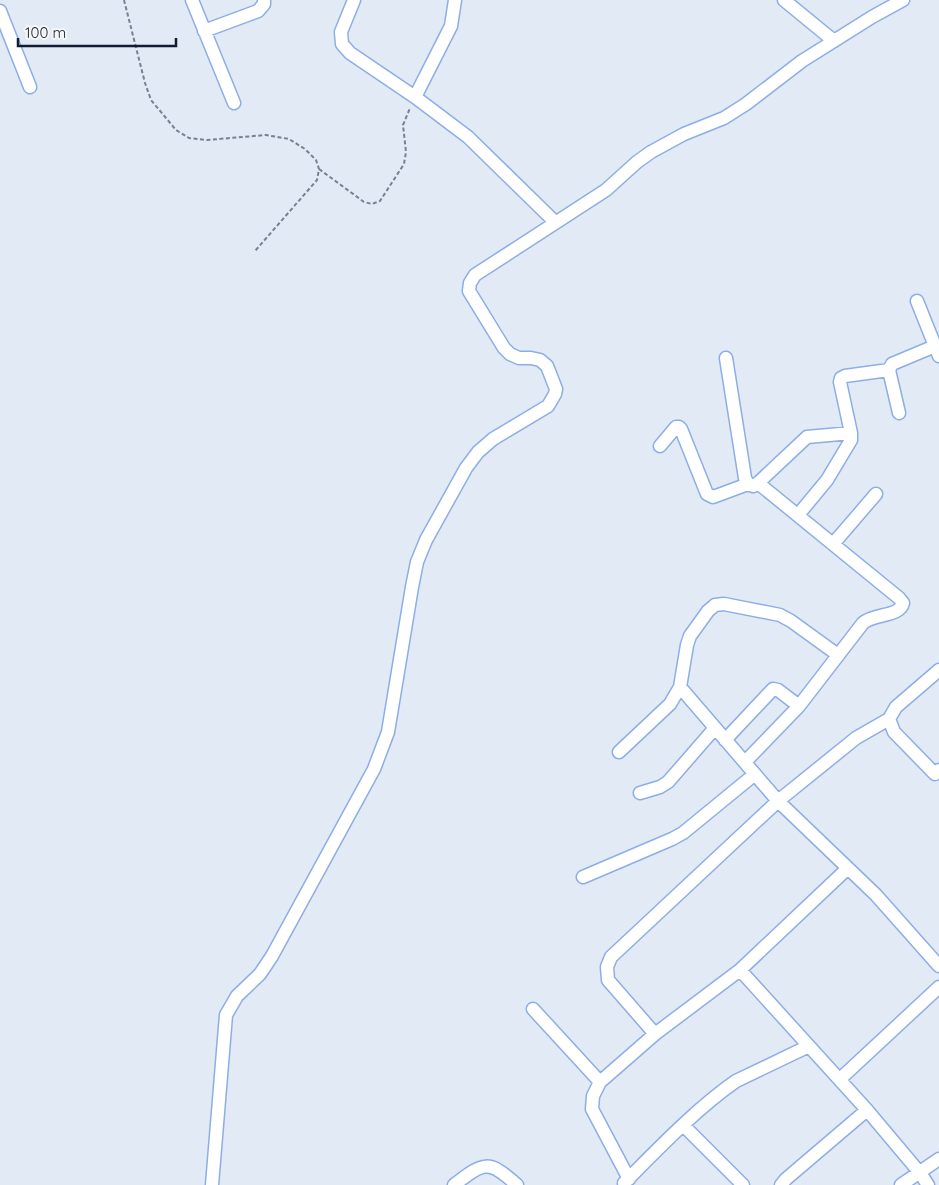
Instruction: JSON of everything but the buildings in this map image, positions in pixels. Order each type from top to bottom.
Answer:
[{"type":"street","points":[[192,0],[234,103]]},
{"type":"street","points":[[204,31],[258,11],[264,4],[264,0]]},
{"type":"street","points":[[354,0],[341,32],[342,44],[350,52],[468,137],[555,222]]},
{"type":"street","points":[[415,97],[450,26],[455,0]]},
{"type":"street","points":[[784,0],[834,41]]},
{"type":"street","points":[[212,1185],[226,1015],[237,996],[260,974],[272,956],[374,769],[383,749],[388,732],[417,562],[426,540],[466,468],[478,452],[493,440],[548,406],[555,394],[556,389],[547,366],[540,360],[519,358],[510,354],[504,348],[468,291],[470,283],[475,275],[606,190],[651,152],[684,134],[724,118],[746,104],[802,61],[903,0]]},
{"type":"street","points":[[0,11],[30,87]]},
{"type":"street","points":[[798,515],[827,480],[848,447],[851,433],[840,382],[841,378],[888,370],[892,364],[937,351],[917,301]]},
{"type":"street","points":[[726,358],[745,478],[798,515],[899,598],[902,603],[902,608],[898,612],[875,616],[863,623],[799,706],[745,762]]},
{"type":"street","points":[[888,370],[900,413]]},
{"type":"street","points":[[660,446],[676,427],[682,429],[707,494],[713,497],[753,483],[807,437],[851,433]]},
{"type":"street","points":[[833,544],[876,494]]},
{"type":"street","points":[[619,752],[670,704],[680,687],[690,636],[708,611],[715,606],[724,604],[780,615],[791,620],[838,655]]},
{"type":"street","points":[[655,1034],[608,980],[607,967],[611,957],[778,801],[856,738],[889,719],[896,706],[939,670]]},
{"type":"street","points":[[680,687],[778,801],[876,895],[937,957]]},
{"type":"street","points":[[725,740],[773,689],[778,690],[799,706]]},
{"type":"street","points":[[889,719],[894,732],[938,774]]},
{"type":"street","points":[[640,793],[660,787],[668,782],[715,728]]},
{"type":"street","points":[[583,877],[678,836],[755,774]]},
{"type":"street","points":[[809,1046],[736,1081],[714,1098],[626,1182],[592,1109],[593,1096],[600,1082],[655,1034],[740,970],[848,868]]},
{"type":"street","points":[[740,970],[840,1079],[920,1173],[928,1185]]},
{"type":"street","points":[[840,1079],[939,988]]},
{"type":"street","points":[[533,1009],[600,1082]]},
{"type":"street","points":[[781,1185],[867,1110]]},
{"type":"street","points":[[684,1126],[743,1185]]},
{"type":"street","points":[[902,1185],[939,1159]]},
{"type":"street","points":[[454,1185],[483,1166],[491,1166],[500,1170],[517,1185]]},
{"type":"path","points":[[124,0],[151,100],[176,130],[189,138],[207,140],[266,135],[289,139],[305,149],[316,160],[319,169],[317,180],[255,251]]},
{"type":"path","points":[[319,169],[364,202],[372,204],[380,201],[404,164],[406,152],[403,125],[415,97]]}]
